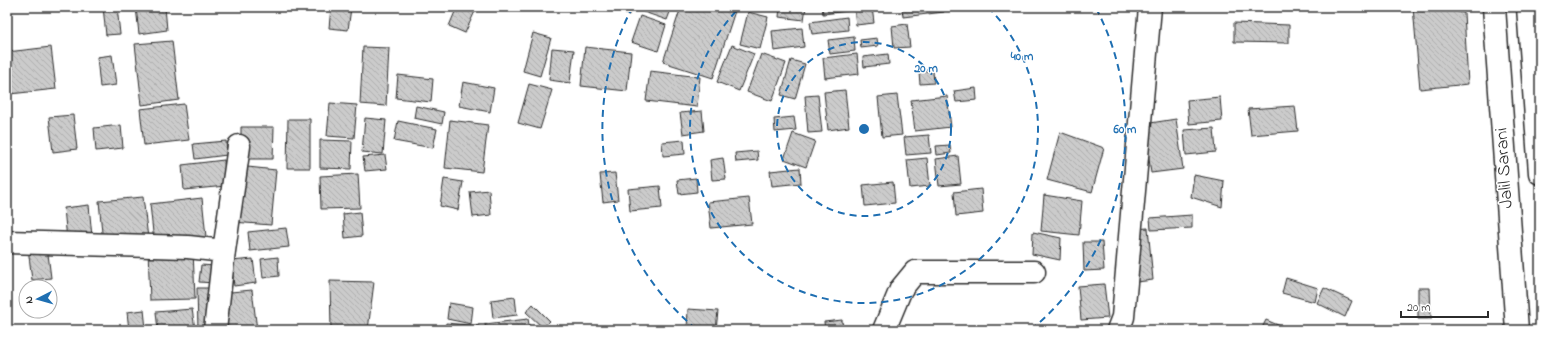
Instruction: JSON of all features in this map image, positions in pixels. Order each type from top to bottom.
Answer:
[{"type":"street","points":[[1118,330],[1122,317],[1150,7]]},
{"type":"street","name":"Jalil Sarani","points":[[1494,7],[1517,330]]},
{"type":"street","name":"Jalil Sarani","points":[[1528,7],[1540,173]]},
{"type":"street","points":[[215,330],[224,250],[239,146]]},
{"type":"street","points":[[7,242],[188,247],[224,250]]},
{"type":"street","points":[[884,330],[901,289],[914,272],[1034,272]]},
{"type":"building","points":[[103,7],[117,7],[120,34],[106,35]]},
{"type":"building","points":[[136,7],[165,7],[167,30],[139,34]]},
{"type":"building","points":[[331,7],[351,8],[348,30],[329,28]]},
{"type":"building","points":[[457,7],[477,7],[465,33],[449,26]]},
{"type":"building","points":[[604,7],[631,7],[629,15]]},
{"type":"building","points":[[636,7],[672,7],[667,20],[635,9]]},
{"type":"building","points":[[681,7],[723,7],[735,11],[713,78],[663,62]]},
{"type":"building","points":[[780,7],[806,7],[804,20],[779,17]]},
{"type":"building","points":[[822,7],[848,7],[848,11],[823,14]]},
{"type":"building","points":[[854,7],[872,7],[874,23],[856,25]]},
{"type":"building","points":[[902,7],[943,7],[944,12],[903,17]]},
{"type":"building","points":[[1413,7],[1434,7],[1464,13],[1468,84],[1420,89]]},
{"type":"building","points":[[748,12],[768,17],[760,49],[740,44]]},
{"type":"building","points":[[640,16],[666,25],[658,51],[631,42]]},
{"type":"building","points":[[847,17],[848,30],[812,34],[810,22]]},
{"type":"building","points":[[1234,23],[1289,25],[1289,43],[1234,42]]},
{"type":"building","points":[[907,24],[910,47],[894,48],[892,26]]},
{"type":"building","points":[[802,28],[804,47],[774,51],[772,31]]},
{"type":"building","points":[[533,33],[551,38],[540,76],[523,71]]},
{"type":"building","points":[[854,37],[855,51],[830,54],[828,40]]},
{"type":"building","points":[[877,38],[878,46],[861,48],[860,40]]},
{"type":"building","points":[[172,41],[179,100],[142,105],[135,44]]},
{"type":"building","points":[[732,45],[754,54],[739,91],[717,82]]},
{"type":"building","points":[[51,47],[56,89],[10,94],[7,52]]},
{"type":"building","points":[[363,47],[389,48],[386,106],[360,104]]},
{"type":"building","points":[[585,47],[631,52],[627,91],[581,86]]},
{"type":"building","points":[[552,48],[574,50],[570,83],[549,80]]},
{"type":"building","points":[[761,54],[786,63],[772,101],[747,92]]},
{"type":"building","points":[[857,54],[859,74],[825,78],[823,58]]},
{"type":"building","points":[[888,54],[889,64],[864,67],[863,57]]},
{"type":"building","points":[[112,55],[116,85],[100,87],[97,57]]},
{"type":"building","points":[[791,60],[805,64],[795,99],[781,95]]},
{"type":"building","points":[[650,71],[700,77],[697,107],[646,101]]},
{"type":"building","points":[[933,71],[934,83],[920,84],[919,72]]},
{"type":"building","points":[[398,75],[433,79],[431,102],[396,98]]},
{"type":"building","points":[[463,82],[494,88],[490,112],[459,106]]},
{"type":"building","points":[[529,84],[552,90],[540,129],[518,123]]},
{"type":"building","points":[[976,88],[977,100],[956,102],[954,91]]},
{"type":"building","points":[[845,90],[849,127],[828,130],[824,92]]},
{"type":"building","points":[[818,95],[822,132],[808,133],[805,96]]},
{"type":"building","points":[[897,95],[902,135],[882,137],[878,97]]},
{"type":"building","points":[[947,96],[951,127],[915,131],[911,100]]},
{"type":"building","points":[[1220,97],[1222,121],[1189,124],[1187,100]]},
{"type":"building","points":[[330,103],[357,105],[354,138],[327,136]]},
{"type":"building","points":[[184,104],[189,140],[144,145],[140,109]]},
{"type":"building","points":[[416,106],[444,112],[442,124],[414,118]]},
{"type":"building","points":[[1295,106],[1298,131],[1251,135],[1248,109]]},
{"type":"building","points":[[702,111],[704,131],[683,134],[680,113]]},
{"type":"building","points":[[73,115],[77,149],[53,152],[49,117]]},
{"type":"building","points":[[794,117],[796,130],[775,132],[774,119]]},
{"type":"building","points":[[365,118],[386,120],[383,154],[362,152]]},
{"type":"building","points":[[288,119],[310,119],[310,168],[287,168]]},
{"type":"building","points":[[1176,119],[1183,169],[1151,173],[1144,124]]},
{"type":"building","points":[[450,120],[488,125],[482,172],[445,168]]},
{"type":"building","points":[[398,121],[437,129],[433,148],[394,141]]},
{"type":"building","points":[[121,125],[123,148],[96,151],[94,128]]},
{"type":"building","points":[[241,127],[274,127],[273,159],[241,159]]},
{"type":"building","points":[[1214,128],[1216,152],[1186,155],[1184,130]]},
{"type":"building","points":[[1060,132],[1104,148],[1092,192],[1047,180]]},
{"type":"building","points":[[793,133],[815,141],[806,167],[784,159]]},
{"type":"building","points":[[929,135],[931,153],[906,155],[904,137]]},
{"type":"building","points":[[320,140],[352,141],[351,169],[320,168]]},
{"type":"building","points":[[684,140],[685,154],[663,156],[662,142]]},
{"type":"building","points":[[226,141],[227,155],[195,159],[193,144]]},
{"type":"building","points":[[950,145],[951,153],[937,155],[936,146]]},
{"type":"building","points":[[757,151],[758,160],[736,162],[735,153]]},
{"type":"building","points":[[385,155],[387,169],[365,171],[363,157]]},
{"type":"building","points":[[958,156],[961,184],[939,186],[936,159]]},
{"type":"building","points":[[723,158],[726,179],[712,180],[710,160]]},
{"type":"building","points":[[927,158],[930,186],[910,188],[907,160]]},
{"type":"building","points":[[224,160],[226,186],[184,190],[182,165]]},
{"type":"building","points":[[238,166],[276,170],[271,225],[233,222]]},
{"type":"building","points":[[800,168],[801,183],[772,186],[770,171]]},
{"type":"building","points":[[615,173],[618,200],[603,202],[600,174]]},
{"type":"building","points":[[358,174],[360,208],[321,209],[320,176]]},
{"type":"building","points":[[1194,175],[1224,181],[1222,207],[1191,197]]},
{"type":"building","points":[[696,178],[697,192],[679,194],[677,180]]},
{"type":"building","points":[[444,179],[463,182],[458,210],[440,206]]},
{"type":"building","points":[[893,182],[895,203],[865,206],[863,185]]},
{"type":"building","points":[[660,186],[662,208],[630,211],[628,189]]},
{"type":"building","points":[[981,189],[983,213],[956,216],[954,192]]},
{"type":"building","points":[[489,190],[491,215],[473,217],[470,192]]},
{"type":"building","points":[[1044,195],[1082,201],[1079,235],[1041,231]]},
{"type":"building","points":[[143,197],[148,238],[103,243],[99,201]]},
{"type":"building","points":[[202,198],[206,237],[154,242],[150,204]]},
{"type":"building","points":[[749,198],[752,224],[711,228],[708,202]]},
{"type":"building","points":[[89,205],[92,237],[67,240],[64,208]]},
{"type":"building","points":[[360,212],[362,236],[345,238],[343,214]]},
{"type":"building","points":[[1192,215],[1192,228],[1151,230],[1150,218]]},
{"type":"building","points":[[286,228],[289,247],[250,251],[248,232]]},
{"type":"building","points":[[1148,228],[1153,280],[1137,282],[1133,229]]},
{"type":"building","points":[[1033,232],[1061,238],[1060,260],[1032,254]]},
{"type":"building","points":[[1083,242],[1102,242],[1104,270],[1084,271]]},
{"type":"building","points":[[47,246],[51,278],[32,279],[28,248]]},
{"type":"building","points":[[193,250],[195,299],[150,300],[148,251]]},
{"type":"building","points":[[278,257],[279,276],[263,278],[261,259]]},
{"type":"building","points":[[253,259],[256,283],[234,286],[231,261]]},
{"type":"building","points":[[201,265],[215,266],[214,283],[199,282]]},
{"type":"building","points":[[1286,278],[1318,288],[1315,302],[1282,293]]},
{"type":"building","points":[[330,281],[374,282],[368,330],[331,330]]},
{"type":"building","points":[[1104,284],[1108,318],[1081,320],[1078,286]]},
{"type":"building","points":[[197,288],[209,288],[209,330],[198,330]]},
{"type":"building","points":[[1324,288],[1352,301],[1345,317],[1317,303]]},
{"type":"building","points":[[1418,288],[1430,288],[1431,319],[1418,319]]},
{"type":"building","points":[[252,290],[257,330],[224,330],[220,293]]},
{"type":"building","points":[[515,297],[517,315],[493,318],[491,300]]},
{"type":"building","points":[[449,303],[473,307],[471,324],[447,319]]},
{"type":"building","points":[[533,304],[550,321],[543,328],[526,312]]},
{"type":"building","points":[[192,309],[195,329],[158,330],[156,312]]},
{"type":"building","points":[[688,309],[718,311],[716,330],[687,330]]},
{"type":"building","points":[[144,310],[146,329],[129,330],[127,312]]},
{"type":"building","points":[[528,319],[530,330],[486,330],[485,324]]},
{"type":"building","points":[[842,320],[843,330],[825,330],[824,322]]},
{"type":"building","points":[[1266,320],[1285,328],[1284,330],[1261,330]]},
{"type":"building","points":[[446,323],[479,326],[479,330],[445,330]]}]
